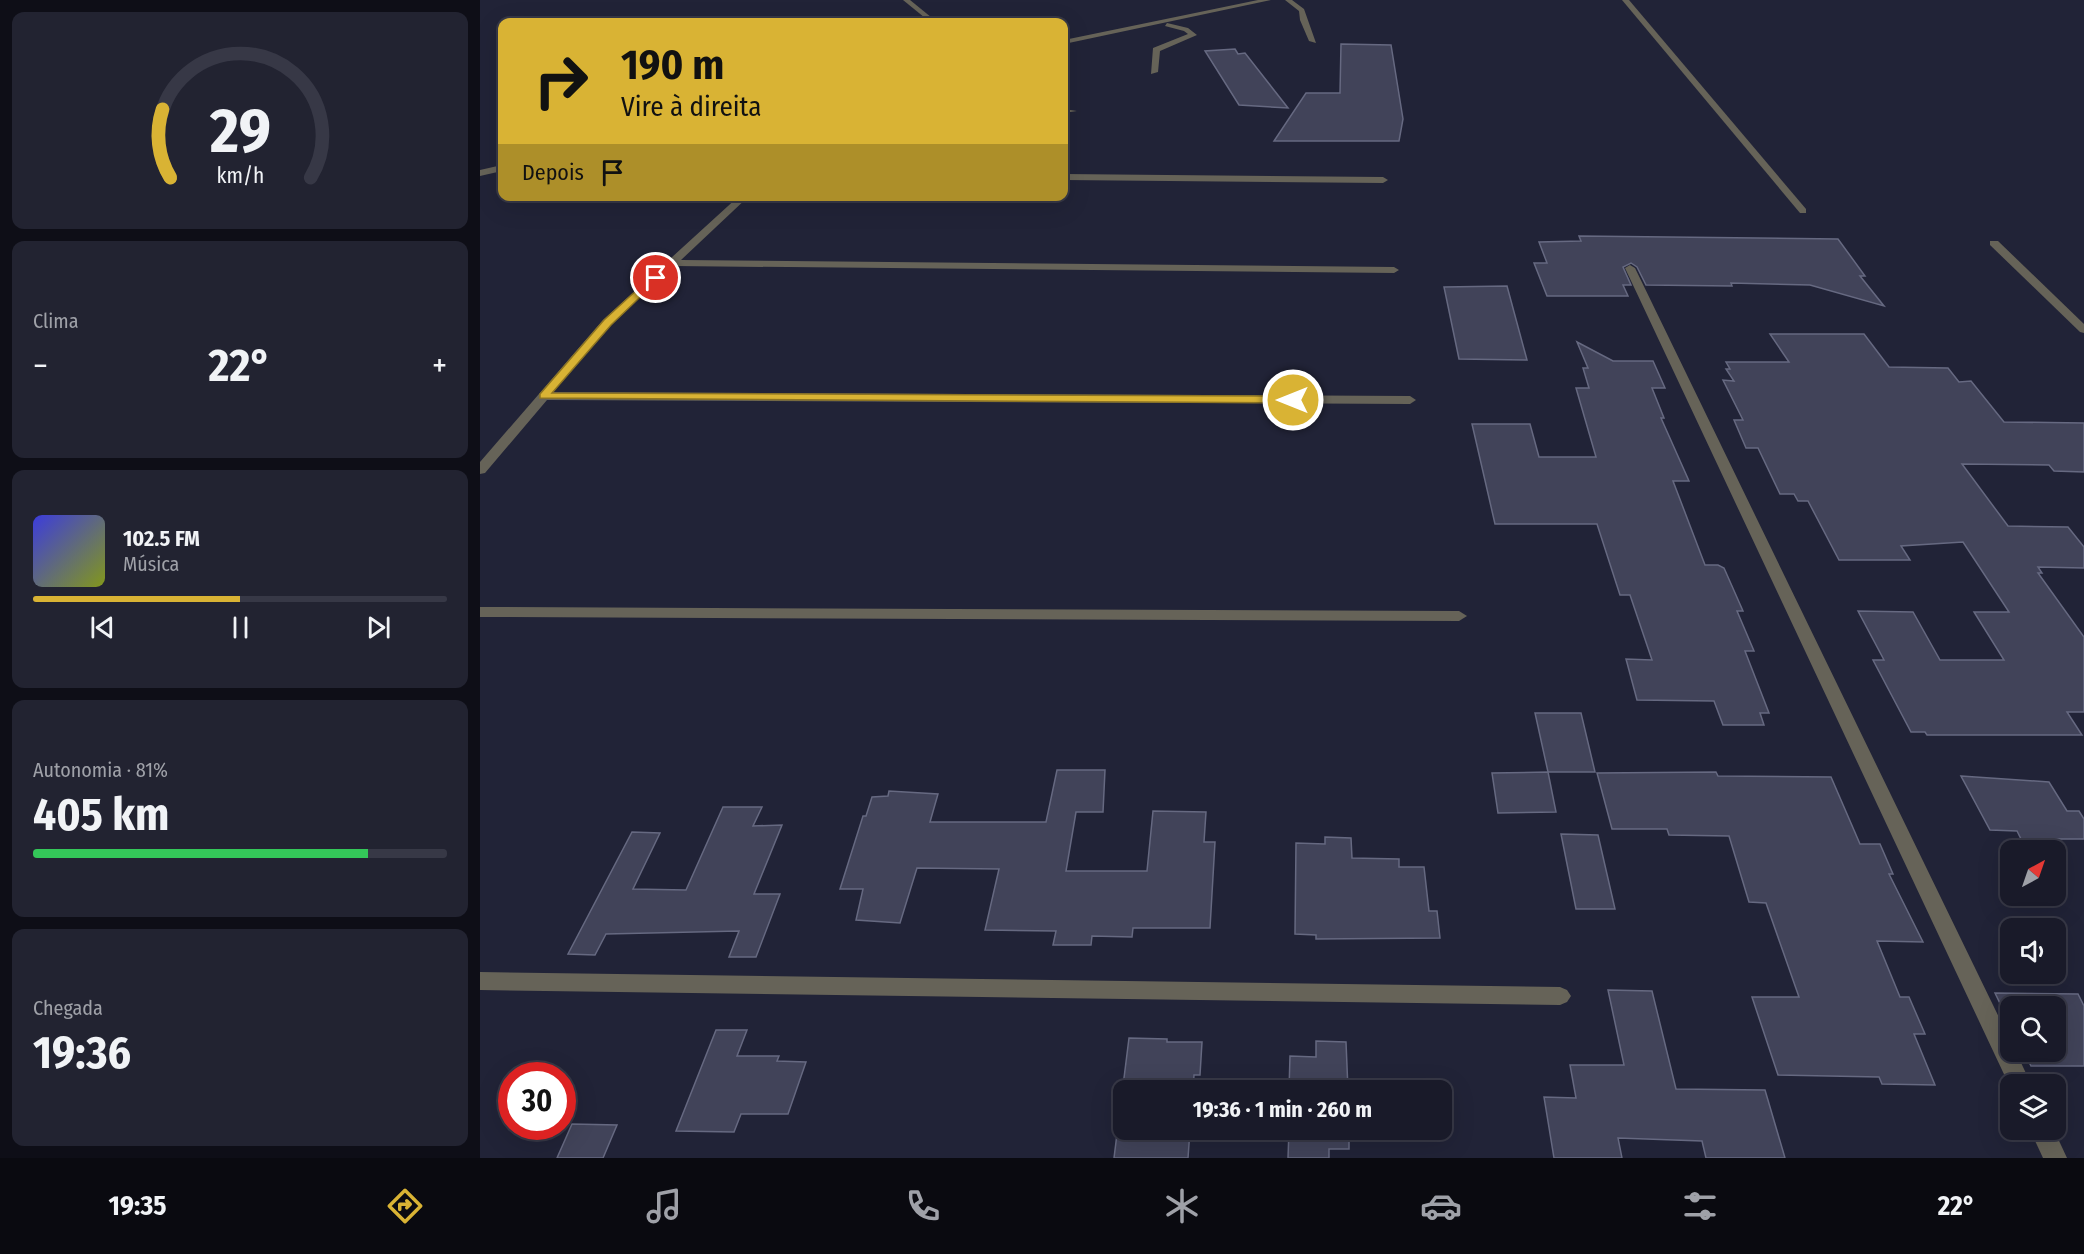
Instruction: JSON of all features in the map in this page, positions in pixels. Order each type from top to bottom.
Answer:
[{"type":"street","points":[[906,0],[928,18]]},
{"type":"street","points":[[1068,41],[1268,0]]},
{"type":"street","points":[[1288,0],[1302,10],[1303,20],[1313,41]]},
{"type":"street","points":[[1625,0],[1803,211]]},
{"type":"street","points":[[1151,24],[1186,29],[1193,35],[1156,50],[1154,72]]},
{"type":"street","points":[[480,173],[498,169]]},
{"type":"street","points":[[1068,177],[1383,180]]},
{"type":"street","points":[[480,470],[607,322],[740,201]]},
{"type":"street","points":[[1994,243],[2084,330]]},
{"type":"street","points":[[672,264],[1394,270]]},
{"type":"street","points":[[1630,268],[2015,1074]]},
{"type":"street","points":[[544,396],[1410,400]]},
{"type":"street","points":[[480,612],[1459,616]]},
{"type":"street","points":[[480,981],[1560,996]]},
{"type":"street","points":[[2047,1140],[2055,1158]]},
{"type":"building","points":[[1341,44],[1391,45],[1403,119],[1399,141],[1274,141],[1306,93],[1340,93]]},
{"type":"building","points":[[1235,49],[1238,54],[1245,53],[1288,108],[1239,105],[1205,51]]},
{"type":"building","points":[[1579,236],[1838,239],[1865,276],[1860,276],[1884,306],[1810,285],[1731,283],[1732,286],[1646,285],[1637,267],[1631,263],[1623,267],[1631,285],[1623,285],[1628,296],[1547,296],[1534,263],[1547,263],[1539,242],[1581,241]]},
{"type":"building","points":[[1507,286],[1527,360],[1459,359],[1444,287]]},
{"type":"building","points":[[1770,334],[1864,334],[1889,367],[1948,368],[1959,382],[1971,381],[2004,422],[2084,423],[2084,472],[2054,471],[2049,465],[1962,464],[2008,526],[2068,527],[2084,547],[2084,568],[2038,567],[2042,573],[2038,573],[2084,637],[2084,712],[2067,712],[2082,735],[1927,735],[1925,732],[1911,732],[1873,660],[1884,660],[1858,611],[1913,612],[1940,660],[2004,660],[1974,612],[2009,612],[1963,542],[1901,546],[1910,560],[1839,560],[1808,501],[1798,501],[1794,494],[1780,494],[1758,448],[1746,448],[1734,420],[1743,420],[1723,380],[1734,381],[1726,369],[1730,369],[1726,362],[1789,362]]},
{"type":"building","points":[[1577,342],[1613,361],[1653,361],[1665,388],[1652,388],[1664,418],[1661,418],[1689,481],[1673,481],[1705,565],[1718,565],[1724,568],[1743,611],[1737,611],[1754,651],[1745,651],[1769,713],[1760,713],[1764,725],[1723,725],[1714,701],[1637,700],[1626,659],[1652,660],[1630,595],[1620,595],[1597,524],[1495,524],[1472,424],[1530,424],[1539,457],[1596,457],[1576,388],[1589,388],[1583,368],[1588,368]]},
{"type":"building","points":[[1535,713],[1581,713],[1595,772],[1548,772]]},
{"type":"building","points":[[1057,770],[1105,770],[1103,812],[1076,812],[1066,871],[1147,871],[1153,811],[1206,812],[1204,842],[1215,842],[1210,928],[1133,928],[1132,937],[1092,936],[1091,945],[1053,945],[1056,931],[985,930],[999,869],[917,868],[900,923],[856,920],[863,889],[840,889],[863,816],[866,816],[872,797],[888,796],[889,791],[938,794],[930,822],[1046,822]]},
{"type":"building","points":[[1548,772],[1556,812],[1498,813],[1492,773]]},
{"type":"building","points":[[1716,772],[1718,776],[1831,777],[1860,844],[1880,844],[1893,874],[1889,874],[1923,942],[1877,941],[1900,997],[1909,997],[1925,1034],[1914,1034],[1935,1085],[1882,1084],[1879,1077],[1778,1075],[1752,997],[1799,997],[1766,903],[1749,902],[1729,836],[1669,835],[1667,829],[1612,829],[1597,773]]},
{"type":"building","points":[[1961,776],[2049,782],[2067,811],[2079,811],[2084,819],[2084,839],[2021,839],[2017,831],[1990,830]]},
{"type":"building","points":[[723,807],[762,807],[753,826],[782,825],[754,894],[780,894],[756,957],[729,957],[739,931],[606,934],[595,955],[568,954],[632,832],[660,833],[633,889],[686,890]]},
{"type":"building","points":[[1561,834],[1598,835],[1615,909],[1576,909]]},
{"type":"building","points":[[1325,837],[1351,838],[1352,858],[1399,859],[1399,867],[1424,867],[1429,911],[1437,911],[1440,938],[1316,939],[1316,935],[1295,934],[1296,843],[1325,844]]},
{"type":"building","points":[[1608,990],[1652,991],[1676,1089],[1765,1090],[1785,1158],[1706,1158],[1702,1141],[1618,1138],[1622,1158],[1554,1158],[1544,1097],[1576,1098],[1570,1065],[1624,1065]]},
{"type":"building","points":[[1995,993],[2078,994],[2084,1006],[2084,1066],[2031,1066],[2029,1062],[2066,1062],[2066,996],[2000,996],[2000,1003]]},
{"type":"building","points":[[716,1030],[747,1030],[737,1056],[779,1056],[777,1061],[806,1062],[788,1114],[741,1114],[734,1132],[676,1131]]},
{"type":"building","points":[[1129,1038],[1167,1039],[1167,1042],[1202,1042],[1200,1075],[1194,1075],[1194,1080],[1124,1080]]},
{"type":"building","points":[[1316,1041],[1346,1042],[1348,1080],[1289,1080],[1290,1056],[1316,1057]]},
{"type":"building","points":[[576,1124],[617,1125],[603,1158],[557,1158],[565,1140],[576,1140]]},
{"type":"building","points":[[1116,1140],[1189,1140],[1188,1158],[1114,1158]]},
{"type":"building","points":[[1289,1140],[1349,1140],[1349,1149],[1329,1149],[1329,1158],[1288,1158]]},
{"type":"route","points":[[656,278],[607,322],[544,396],[1293,400]]}]
